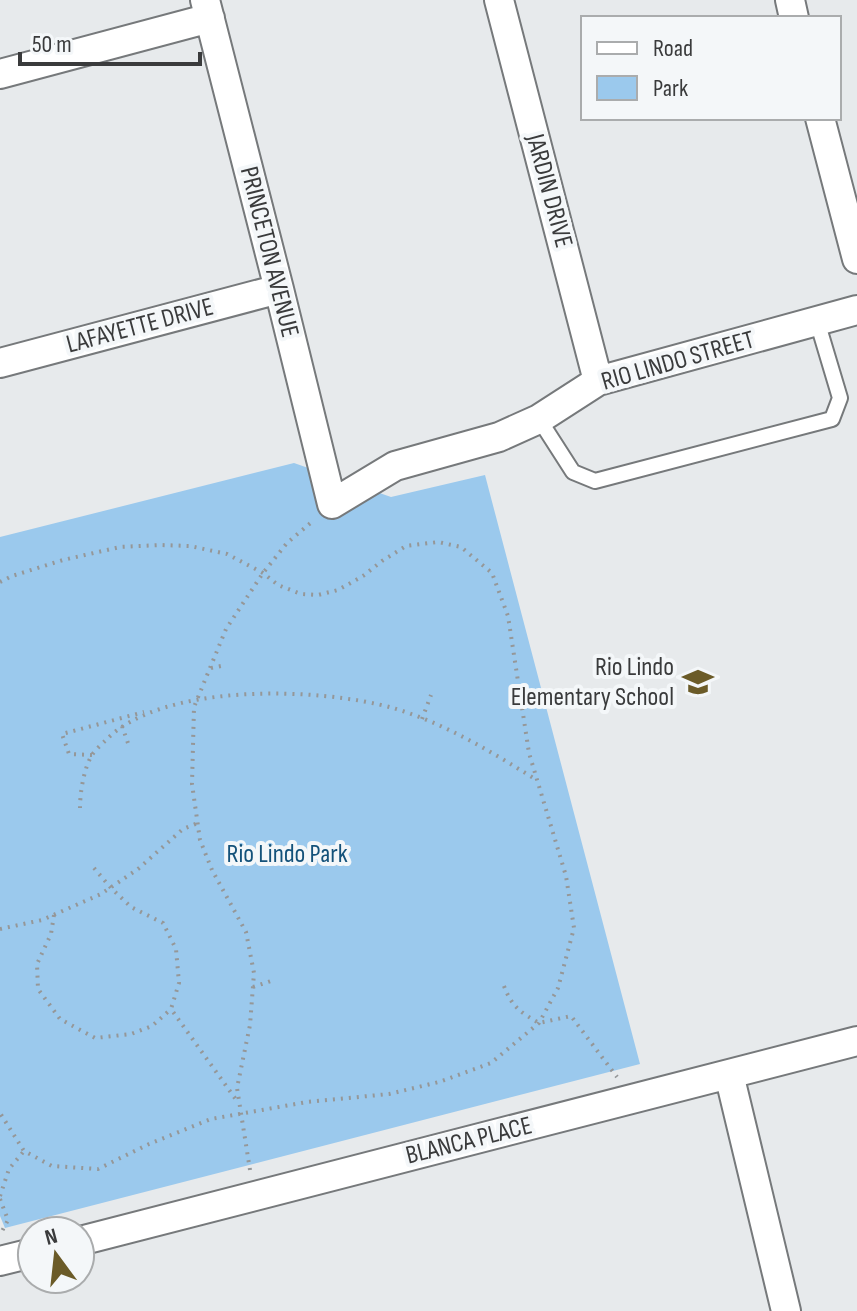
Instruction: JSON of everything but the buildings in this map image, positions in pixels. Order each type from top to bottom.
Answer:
[{"type":"street","name":"JARDIN DRIVE","points":[[499,0],[598,381]]},
{"type":"street","points":[[0,74],[207,9]]},
{"type":"street","name":"PRINCETON AVENUE","points":[[207,9],[332,504]]},
{"type":"street","points":[[821,120],[857,259]]},
{"type":"street","name":"LAFAYETTE DRIVE","points":[[0,363],[279,289]]},
{"type":"street","name":"RIO LINDO STREET","points":[[332,504],[395,466],[499,437],[539,419],[598,381],[857,310]]},
{"type":"street","name":"BLANCA PLACE","points":[[96,1237],[857,1041]]},
{"type":"street","points":[[729,1074],[786,1311]]},
{"type":"lane","points":[[539,419],[573,472],[595,481],[832,419],[840,398],[817,321]]},
{"type":"path","points":[[256,1196],[247,1159],[237,1088],[250,1025],[254,973],[246,932],[212,870],[200,840],[192,784],[194,707],[226,629],[263,573],[287,543],[332,504]]},
{"type":"path","points":[[0,582],[63,560],[120,547],[190,546],[227,554],[263,573],[278,585],[301,594],[318,595],[338,590],[406,546],[438,542],[461,547],[492,573],[508,616],[529,753],[566,876],[574,928],[558,988],[539,1023],[491,1063],[439,1082],[389,1094],[307,1102],[211,1119],[98,1169],[52,1166],[24,1151],[0,1113]]},
{"type":"path","points":[[211,668],[226,665]]},
{"type":"path","points":[[92,755],[69,754],[62,734],[153,710],[233,694],[311,694],[391,708],[444,727],[537,780]]},
{"type":"path","points":[[422,719],[431,695]]},
{"type":"path","points":[[80,808],[80,791],[92,755],[116,730],[153,710]]},
{"type":"path","points":[[122,726],[129,746]]},
{"type":"path","points":[[0,929],[42,920],[101,894],[138,869],[183,829],[198,823]]},
{"type":"path","points":[[54,915],[51,934],[37,964],[38,989],[60,1019],[95,1038],[131,1034],[152,1026],[171,1009],[179,983],[176,949],[163,923],[131,907],[94,868]]},
{"type":"path","points":[[253,987],[271,981]]},
{"type":"path","points":[[504,986],[509,1000],[520,1012],[539,1023],[571,1016],[631,1099]]},
{"type":"path","points":[[171,1009],[239,1103]]},
{"type":"path","points":[[0,1235],[8,1220],[0,1197],[9,1169],[24,1151]]},
{"type":"green space","name":"Rio Lindo Park","points":[[294,463],[391,497],[485,475],[640,1064],[55,1215],[16,1215],[16,1225],[5,1228],[0,1216],[0,537]]},
{"type":"place","name":"Rio Lindo Elementary School","points":[[698,682]]}]
